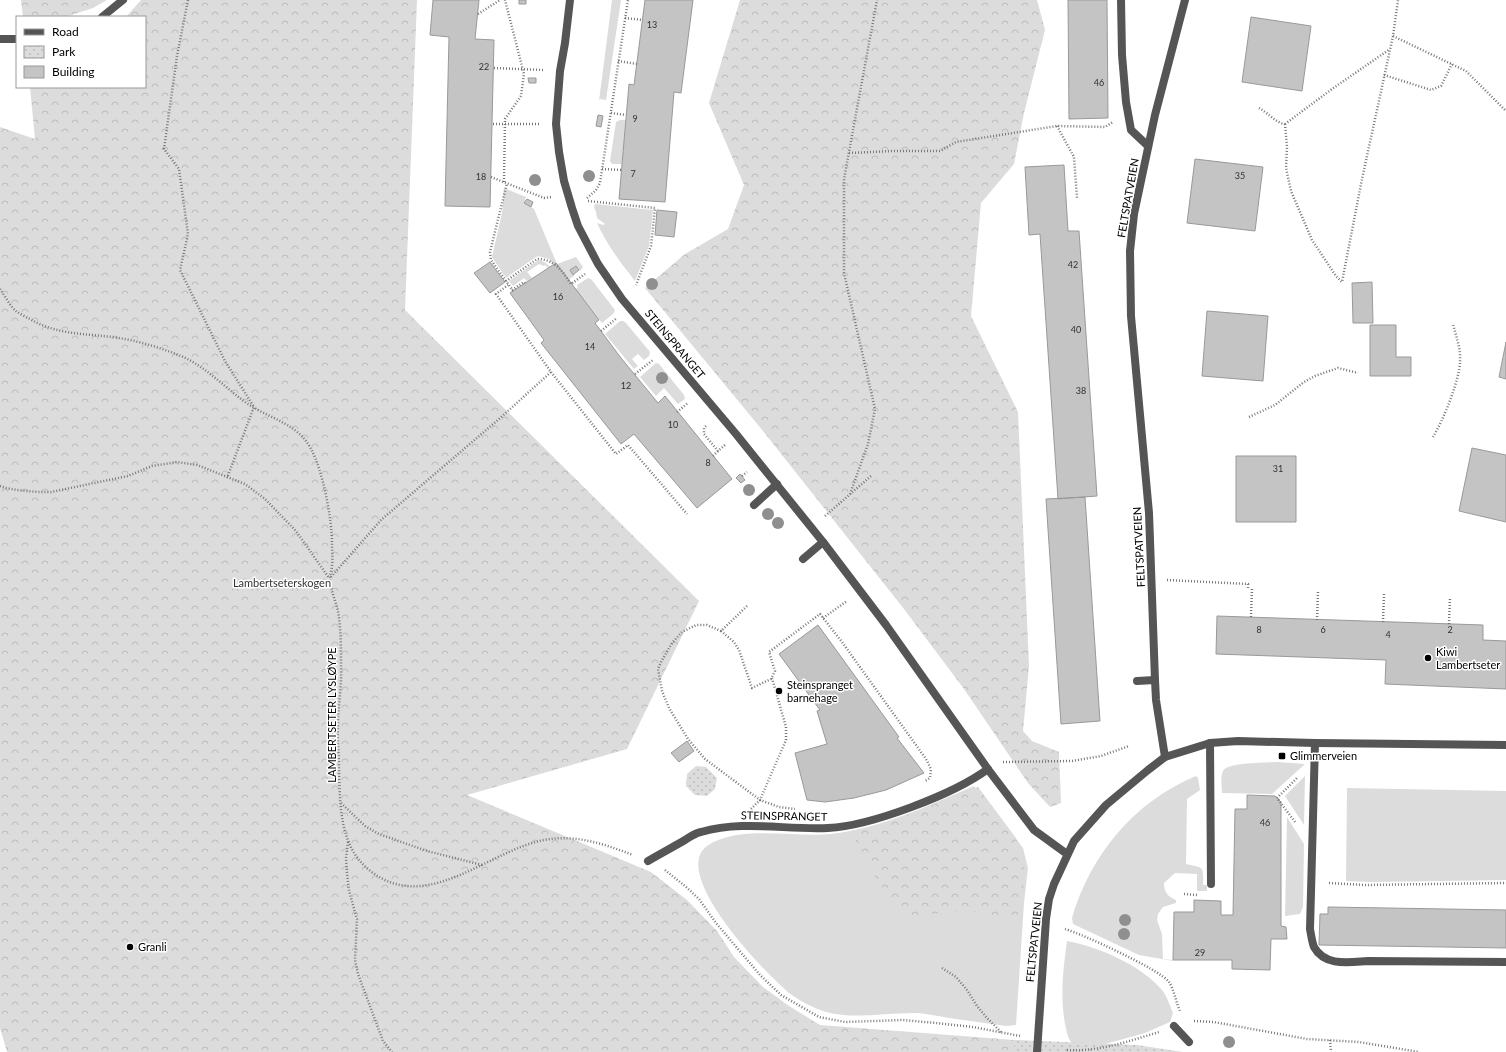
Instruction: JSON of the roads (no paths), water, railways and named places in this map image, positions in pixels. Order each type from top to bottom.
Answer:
[{"type":"street","points":[[103,16],[123,0]]},
{"type":"street","name":"STEINSPRANGET","points":[[570,0],[560,71],[556,124],[564,181],[572,208],[578,226],[598,264],[622,299],[777,484],[823,542],[886,625],[988,769],[1034,830],[1067,854]]},
{"type":"street","points":[[1121,0],[1123,69],[1126,102],[1131,130],[1148,146]]},
{"type":"street","name":"FELTSPATVEIEN","points":[[1037,1052],[1046,919],[1049,899],[1067,854],[1074,841],[1106,805],[1166,757],[1156,700],[1149,514],[1135,370],[1130,251],[1134,214],[1148,146],[1185,0]]},
{"type":"street","points":[[0,39],[16,39]]},
{"type":"street","points":[[754,505],[777,484]]},
{"type":"street","points":[[803,560],[823,542]]},
{"type":"street","points":[[1137,681],[1155,680]]},
{"type":"street","points":[[1166,757],[1210,743],[1238,741],[1506,745]]},
{"type":"street","points":[[1210,743],[1211,884]]},
{"type":"street","points":[[1315,743],[1310,929],[1314,946],[1319,954],[1334,961],[1345,962],[1506,962]]},
{"type":"street","name":"STEINSPRANGET","points":[[648,861],[699,832],[722,827],[739,825],[829,828],[862,822],[901,810],[947,792],[977,777],[988,769]]},
{"type":"street","points":[[1174,1026],[1189,1042]]},
{"type":"place","name":"Kiwi Lambertseter","points":[[1428,658]]},
{"type":"place","name":"Steinspranget barnehage","points":[[779,691]]},
{"type":"place","name":"Glimmerveien","points":[[1282,756]]},
{"type":"place","name":"Granli","points":[[130,947]]},
{"type":"park label","name":"Lambertseterskogen","points":[[282,583]]}]
